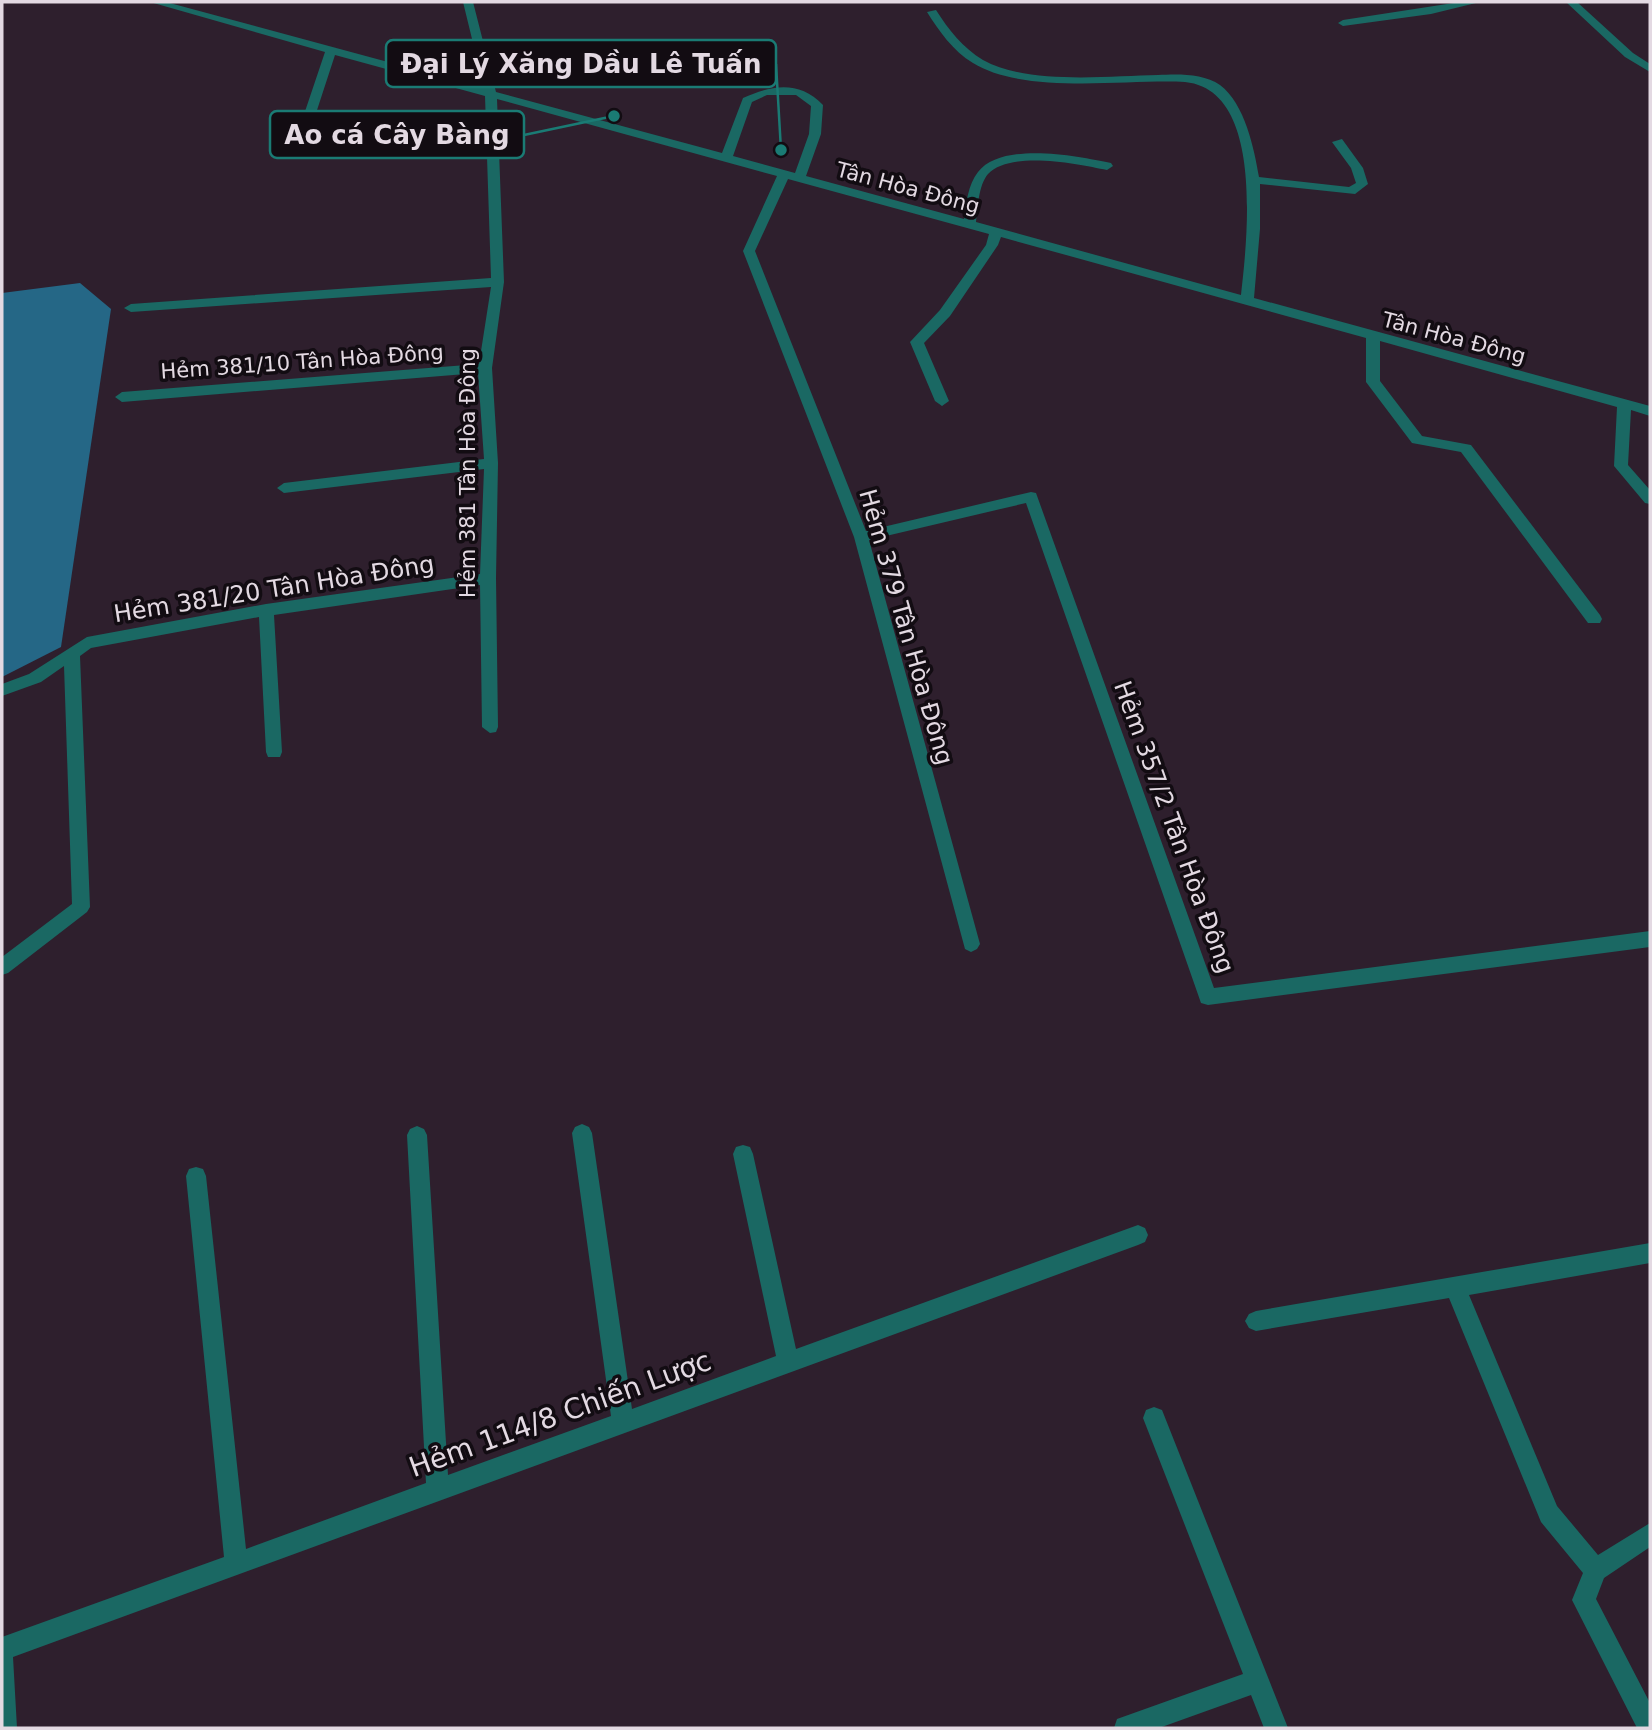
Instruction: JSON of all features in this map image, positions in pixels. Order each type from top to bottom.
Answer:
[{"type":"street","name":"Tân Hòa Đông","points":[[155,2],[1650,411]]},
{"type":"street","name":"Hẻm 381 Tân Hòa Đông","points":[[468,2],[491,94],[498,282],[485,368],[491,463],[488,578],[490,727]]},
{"type":"street","points":[[1343,23],[1475,2]]},
{"type":"street","points":[[1571,2],[1629,55],[1650,69]]},
{"type":"street","points":[[932,12],[955,44],[981,64],[1055,78],[1192,78],[1219,89],[1244,132],[1254,180],[1255,225],[1247,301]]},
{"type":"street","points":[[297,153],[331,50]]},
{"type":"street","points":[[726,158],[747,100],[765,92],[799,91],[817,105],[815,134],[792,176]]},
{"type":"street","points":[[1254,180],[1351,191],[1362,184],[1357,168],[1338,142]]},
{"type":"street","points":[[969,225],[976,189],[985,170],[1007,160],[1065,157],[1107,166]]},
{"type":"street","name":"Hẻm 379 Tân Hòa Đông","points":[[792,176],[749,251],[861,537],[971,944]]},
{"type":"street","points":[[942,401],[917,342],[945,313],[992,245],[996,232]]},
{"type":"street","points":[[131,308],[498,282]]},
{"type":"street","points":[[1373,335],[1373,382],[1417,440],[1466,448],[1594,619]]},
{"type":"street","name":"Hẻm 381/10 Tân Hòa Đông","points":[[122,397],[485,368]]},
{"type":"street","points":[[1624,404],[1621,466],[1650,499]]},
{"type":"street","points":[[284,488],[491,463]]},
{"type":"street","name":"Hẻm 357/2 Tân Hòa Đông","points":[[861,537],[1031,497],[1208,997],[1650,939]]},
{"type":"street","name":"Hẻm 381/20 Tân Hòa Đông","points":[[2,690],[35,678],[87,643],[266,610],[488,578]]},
{"type":"street","points":[[266,610],[274,752]]},
{"type":"street","points":[[2,967],[81,907],[72,655]]},
{"type":"street","points":[[582,1133],[623,1423]]},
{"type":"street","points":[[417,1135],[438,1490]]},
{"type":"street","points":[[743,1154],[788,1363]]},
{"type":"street","points":[[196,1176],[236,1563]]},
{"type":"street","name":"Hẻm 114/8 Chiến Lược","points":[[2,1649],[1138,1235]]},
{"type":"street","points":[[1256,1321],[1650,1253]]},
{"type":"street","points":[[1455,1287],[1549,1514],[1596,1570]]},
{"type":"street","points":[[1154,1418],[1276,1728]]},
{"type":"street","points":[[1650,1534],[1596,1570],[1584,1600],[1650,1728]]},
{"type":"street","points":[[2,1660],[5,1728]]},
{"type":"street","points":[[1126,1728],[1257,1681]]},
{"type":"water","points":[[80,283],[111,309],[61,647],[2,677],[2,293]]},
{"type":"place","name":"Ao cá Cây Bàng","points":[[614,116]]},
{"type":"place","name":"Đại Lý Xăng Dầu Lê Tuấn","points":[[781,150]]}]
